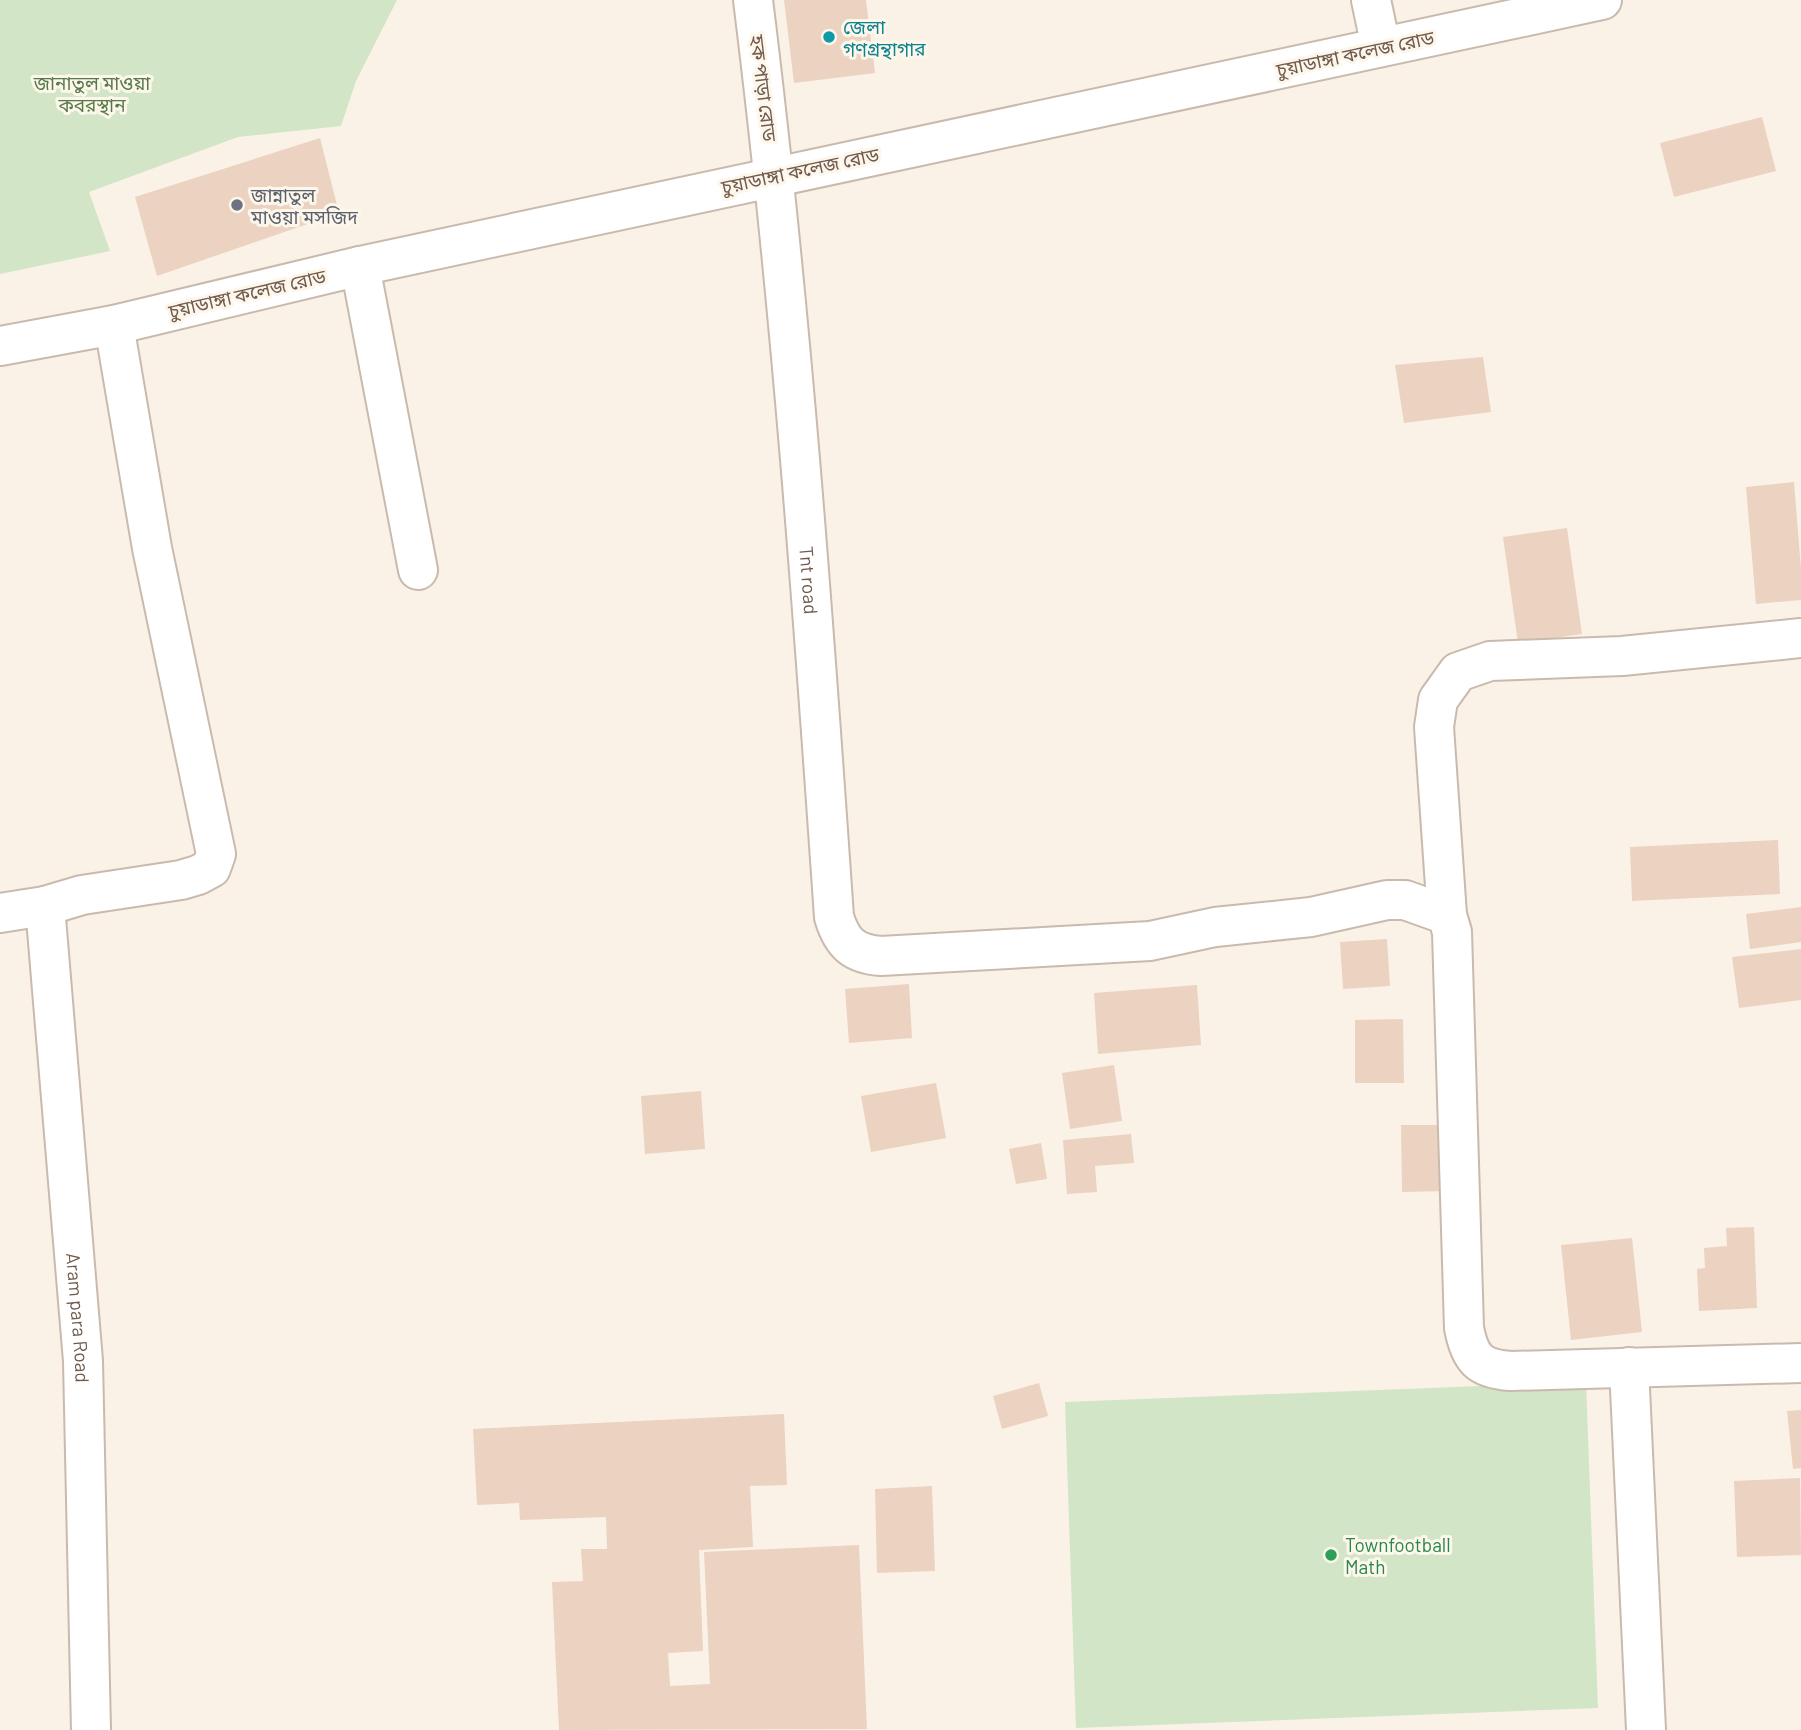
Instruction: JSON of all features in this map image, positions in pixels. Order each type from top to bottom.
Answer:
[{"type":"street","name":"হক পাড়া রোড","points":[[753,0],[775,176]]},
{"type":"street","points":[[1371,0],[1381,47]]},
{"type":"street","name":"চুয়াডাঙ্গা কলেজ রোড","points":[[0,346],[114,325],[360,266],[1602,0]]},
{"type":"street","name":"Tnt road","points":[[775,176],[820,712],[834,917],[839,933],[850,946],[864,955],[881,956],[1150,941],[1215,927],[1311,917],[1387,900],[1405,900],[1447,915]]},
{"type":"street","points":[[360,266],[418,570]]},
{"type":"street","points":[[0,913],[45,906],[82,895],[181,880],[211,868],[216,854],[152,548],[114,325]]},
{"type":"street","points":[[1801,638],[1622,656],[1490,661],[1458,672],[1438,700],[1434,727],[1447,915],[1452,932],[1464,1328],[1468,1349],[1480,1364],[1495,1370],[1801,1363]]},
{"type":"street","name":"Aram para Road","points":[[45,906],[83,1361],[91,1730]]},
{"type":"street","points":[[1629,1367],[1646,1730]]},
{"type":"green space","name":"জানাতুল মাওয়া কবরস্থান","points":[[0,0],[397,0],[356,81],[341,126],[238,137],[89,192],[110,251],[0,274]]},
{"type":"green space","name":"Townfootball Math","points":[[1586,1382],[1598,1708],[1076,1728],[1065,1402]]},
{"type":"building","name":"জেলা গণগ্রন্থাগার","points":[[784,0],[866,0],[875,73],[794,83]]},
{"type":"building","points":[[1762,117],[1776,171],[1674,197],[1660,143]]},
{"type":"building","name":"জান্নাতুল মাওয়া মসজিদ","points":[[320,138],[339,213],[157,276],[135,197]]},
{"type":"building","points":[[1483,357],[1491,412],[1404,423],[1395,365]]},
{"type":"building","points":[[1794,482],[1801,600],[1756,604],[1746,487]]},
{"type":"building","points":[[1567,528],[1582,634],[1518,643],[1503,537]]},
{"type":"building","points":[[1778,840],[1780,894],[1632,901],[1630,847]]},
{"type":"building","points":[[1801,907],[1801,942],[1750,949],[1746,914]]},
{"type":"building","points":[[1387,939],[1390,986],[1343,989],[1340,942]]},
{"type":"building","points":[[1801,949],[1801,1000],[1739,1008],[1732,957]]},
{"type":"building","points":[[909,984],[912,1038],[849,1043],[845,989]]},
{"type":"building","points":[[1197,985],[1201,1045],[1098,1054],[1094,993]]},
{"type":"building","points":[[1403,1019],[1404,1083],[1355,1083],[1355,1020]]},
{"type":"building","points":[[1114,1065],[1122,1121],[1070,1129],[1062,1073]]},
{"type":"building","points":[[936,1083],[946,1138],[871,1152],[861,1096]]},
{"type":"building","points":[[701,1091],[705,1149],[645,1154],[641,1096]]},
{"type":"building","points":[[1401,1125],[1445,1125],[1445,1191],[1402,1192]]},
{"type":"building","points":[[1131,1134],[1134,1163],[1095,1166],[1097,1192],[1067,1194],[1063,1140]]},
{"type":"building","points":[[1041,1143],[1047,1179],[1016,1184],[1009,1149]]},
{"type":"building","points":[[1754,1227],[1757,1308],[1699,1311],[1697,1269],[1705,1268],[1704,1248],[1727,1246],[1726,1228]]},
{"type":"building","points":[[1632,1238],[1642,1332],[1571,1340],[1561,1245]]},
{"type":"building","points":[[1039,1383],[1048,1416],[1002,1429],[993,1396]]},
{"type":"building","points":[[1801,1410],[1801,1468],[1793,1469],[1787,1411]]},
{"type":"building","points":[[784,1414],[787,1485],[750,1486],[753,1547],[699,1550],[703,1651],[668,1653],[670,1686],[710,1684],[704,1552],[859,1545],[867,1729],[559,1730],[552,1582],[583,1581],[581,1549],[607,1549],[606,1517],[520,1520],[519,1503],[477,1505],[473,1429]]},
{"type":"building","points":[[1800,1478],[1801,1555],[1737,1557],[1734,1481]]},
{"type":"building","points":[[932,1486],[935,1571],[877,1573],[875,1489]]},
{"type":"place","name":"জেলা গণগ্রন্থাগার","points":[[829,37]]},
{"type":"place","name":"জান্নাতুল মাওয়া মসজিদ","points":[[237,205]]},
{"type":"place","name":"Townfootball Math","points":[[1331,1555]]}]
